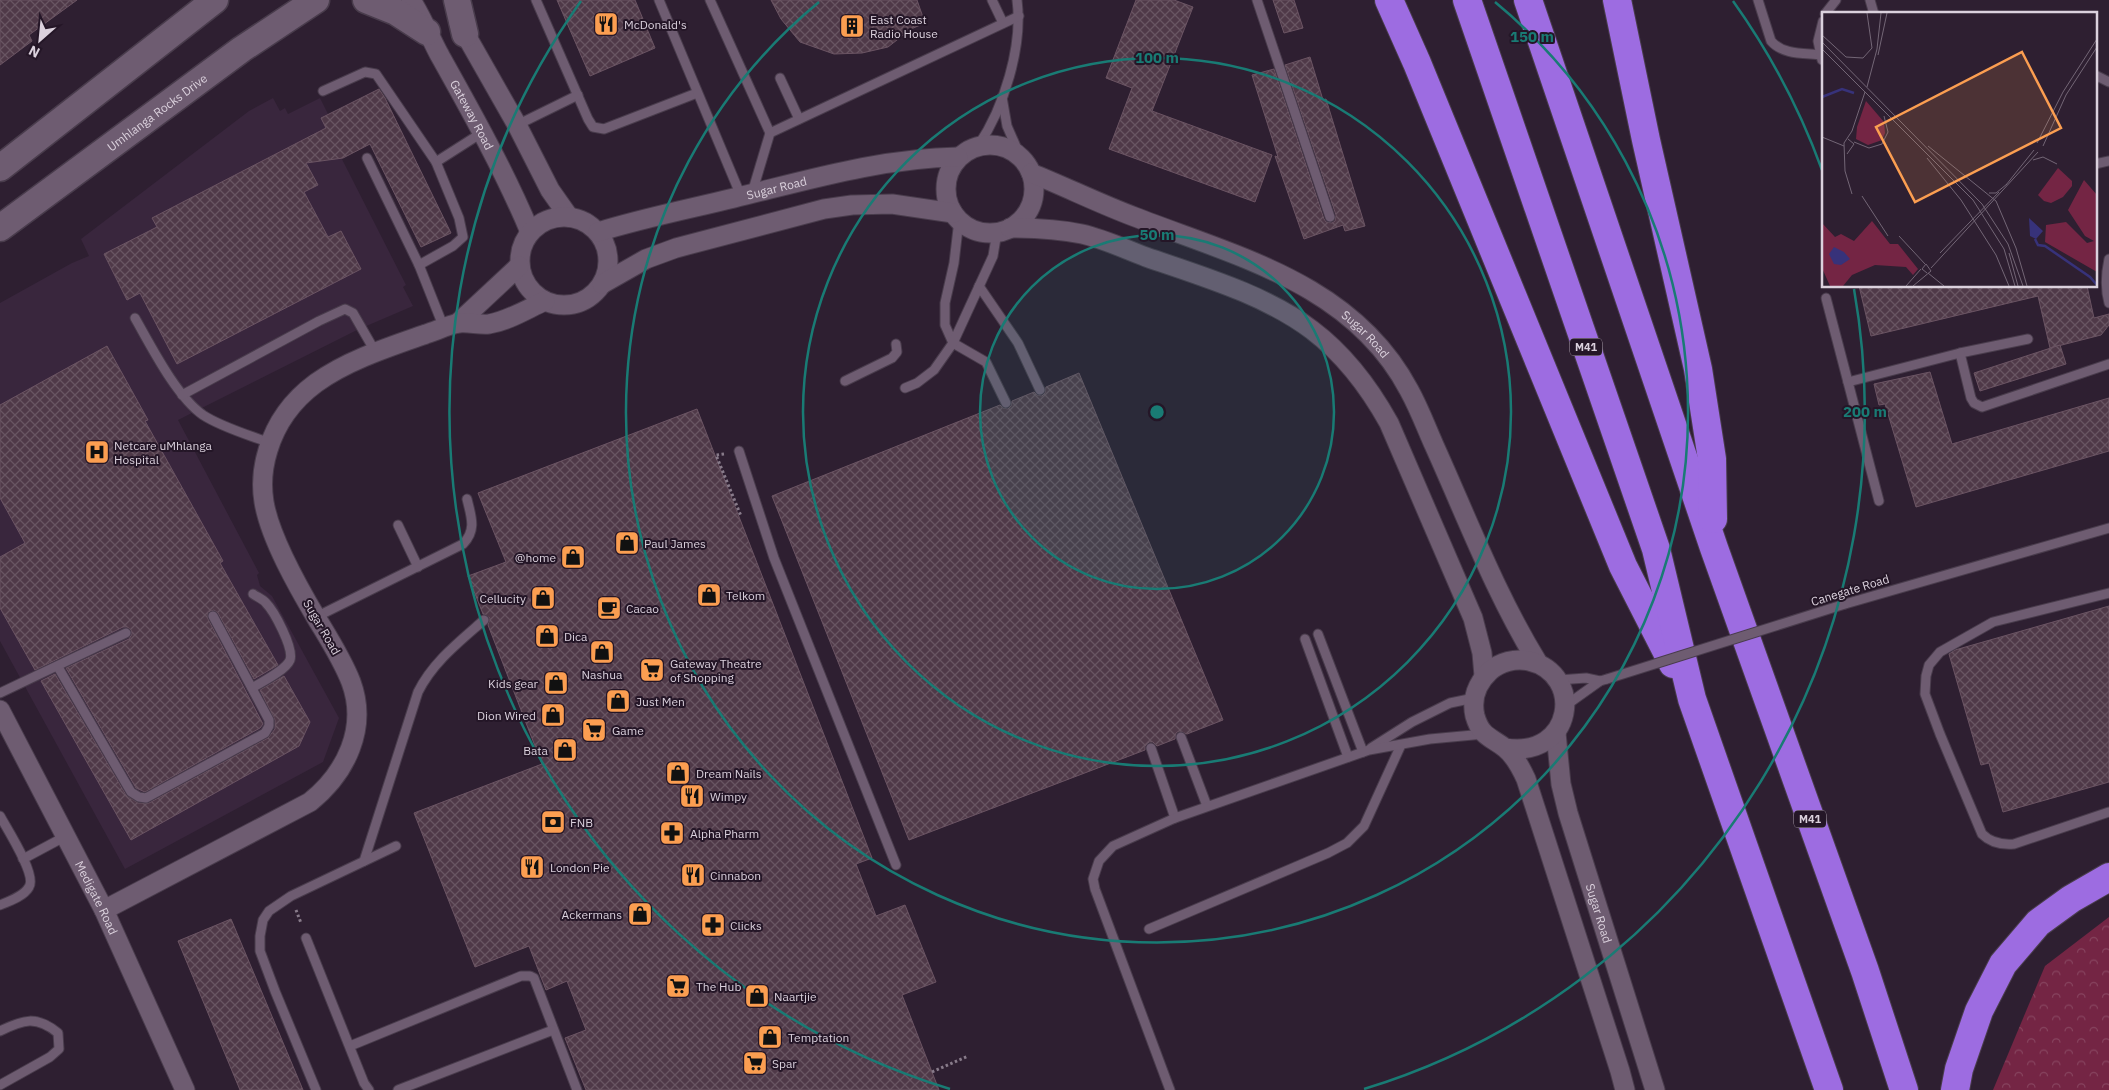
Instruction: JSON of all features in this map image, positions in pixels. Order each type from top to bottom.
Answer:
[{"type":"highway","points":[[1388,0],[1417,64],[1620,558],[1635,592],[1692,698]]},
{"type":"highway","name":"M41","points":[[1467,0],[1656,549],[1692,698],[1829,1090]]},
{"type":"highway","name":"M41","points":[[1528,0],[1714,548],[1865,971],[1904,1090]]},
{"type":"highway","points":[[1617,0],[1646,140],[1698,369],[1712,459],[1714,548]]},
{"type":"highway","points":[[1955,1090],[1959,1069],[1979,1011],[2003,964],[2038,923],[2071,898],[2109,877]]},
{"type":"main road","points":[[4,158],[47,131],[215,0]]},
{"type":"main road","points":[[366,0],[396,12],[427,32]]},
{"type":"main road","points":[[457,0],[465,34]]},
{"type":"main road","name":"Umhlanga Rocks Drive","points":[[0,228],[242,49],[317,1]]},
{"type":"street","name":"Gateway Road","points":[[411,0],[514,192],[530,232]]},
{"type":"street","points":[[447,0],[517,124],[550,190],[569,217]]},
{"type":"street","points":[[956,216],[947,199],[946,184],[950,170],[958,158],[967,150],[989,144],[1001,146],[1012,150],[1026,165],[1034,184],[1031,205],[1019,222],[1004,230]]},
{"type":"street","name":"Sugar Road","points":[[598,232],[645,218],[673,213],[834,172],[935,158],[958,158]]},
{"type":"street","name":"Sugar Road","points":[[1026,165],[1136,217],[1265,266],[1322,297],[1352,319],[1384,353],[1409,389],[1512,619],[1538,663]]},
{"type":"street","points":[[602,284],[606,274],[607,252],[598,232],[585,222],[569,217],[552,218],[544,221],[530,232],[520,248],[519,266],[525,283],[530,290],[545,301],[555,304],[577,304],[587,299],[602,284],[646,259],[676,248],[824,209],[852,205],[884,204],[956,216],[977,231],[1050,229],[1084,234],[1187,271],[1249,296],[1289,314],[1330,344],[1364,383],[1389,423],[1473,618],[1482,653],[1484,676]]},
{"type":"street","name":"Sugar Road","points":[[451,326],[519,266]]},
{"type":"street","name":"Sugar Road","points":[[104,910],[291,813],[326,788],[337,775],[352,746],[357,718],[355,697],[346,669],[316,618],[281,550],[268,518],[262,487],[265,460],[270,443],[288,409],[318,382],[376,353],[451,326],[490,324],[545,301]]},
{"type":"street","points":[[1523,660],[1538,663],[1549,670],[1563,692],[1565,706],[1562,721],[1556,733],[1545,743],[1533,749],[1505,748],[1493,742],[1484,734],[1476,717],[1474,698],[1484,676],[1496,666],[1509,661],[1523,660]]},
{"type":"street","name":"Medigate Road","points":[[0,710],[104,910],[184,1090]]},
{"type":"street","name":"Sugar Road","points":[[1556,733],[1561,784],[1568,813],[1655,1090]]},
{"type":"street","points":[[1505,748],[1519,766],[1534,798],[1624,1090]]},
{"type":"lane","points":[[536,0],[593,127],[604,129],[697,93]]},
{"type":"lane","points":[[659,0],[697,93],[747,194]]},
{"type":"lane","points":[[710,0],[770,133]]},
{"type":"lane","points":[[992,0],[1003,23]]},
{"type":"lane","points":[[978,146],[992,122],[1002,97],[1016,48],[1019,16],[1017,0]]},
{"type":"lane","points":[[1257,0],[1330,217]]},
{"type":"lane","points":[[1758,0],[1770,41],[1781,50],[1822,58],[1818,41],[1822,25]]},
{"type":"lane","points":[[1827,12],[1836,0]]},
{"type":"lane","points":[[747,194],[770,133],[1019,16]]},
{"type":"lane","points":[[323,91],[365,72],[376,74],[436,162],[459,218],[462,237],[454,246],[420,265]]},
{"type":"lane","points":[[2096,76],[2109,82]]},
{"type":"lane","points":[[780,78],[799,119]]},
{"type":"lane","points":[[517,124],[578,95]]},
{"type":"lane","points":[[1002,97],[1007,126],[1026,165]]},
{"type":"lane","points":[[436,162],[483,132]]},
{"type":"lane","points":[[367,158],[451,326]]},
{"type":"lane","points":[[2096,164],[2109,161]]},
{"type":"lane","points":[[956,216],[954,263],[944,314],[945,324],[953,343],[986,362],[1006,403]]},
{"type":"lane","points":[[905,388],[917,383],[934,370],[953,343],[1004,230]]},
{"type":"lane","points":[[2109,259],[2107,295],[2109,303]]},
{"type":"lane","points":[[979,286],[1018,343],[1040,390]]},
{"type":"lane","points":[[1826,298],[1879,501]]},
{"type":"lane","points":[[182,395],[319,321],[345,309],[353,313],[376,353]]},
{"type":"lane","points":[[135,318],[182,395],[204,415],[270,443]]},
{"type":"lane","points":[[1848,382],[1960,353],[2028,339]]},
{"type":"lane","points":[[845,381],[892,358],[897,352],[896,344]]},
{"type":"lane","points":[[1960,353],[1971,398],[1974,403],[1982,407],[2109,364]]},
{"type":"lane","points":[[739,451],[774,558],[896,865]]},
{"type":"lane","points":[[316,618],[463,544],[467,540],[473,525],[467,499]]},
{"type":"lane","points":[[398,526],[418,568]]},
{"type":"lane","name":"Canegate Road","points":[[1565,706],[1604,680],[1845,604],[2109,528]]},
{"type":"lane","points":[[2109,592],[1993,622],[1940,652],[1929,665],[1925,694],[1982,834],[1987,839],[2014,844],[2109,812]]},
{"type":"lane","points":[[252,688],[286,666],[291,654],[289,644],[266,602],[253,594]]},
{"type":"lane","points":[[58,667],[131,792],[139,797],[146,798],[265,733],[269,726],[269,720],[213,616]]},
{"type":"lane","points":[[364,861],[418,692],[435,664],[484,620]]},
{"type":"lane","points":[[0,693],[126,633]]},
{"type":"lane","points":[[1318,634],[1366,751]]},
{"type":"lane","points":[[1305,639],[1348,757]]},
{"type":"lane","name":"Canegate Road","points":[[1557,680],[1586,678],[1604,680]]},
{"type":"lane","points":[[1366,751],[1412,722],[1450,703],[1474,698]]},
{"type":"lane","points":[[1170,1090],[1098,898],[1093,880],[1099,861],[1113,846],[1175,818],[1366,751],[1430,739],[1484,734]]},
{"type":"lane","points":[[1181,736],[1207,806]]},
{"type":"lane","points":[[1149,929],[1328,853],[1347,843],[1364,826],[1401,745]]},
{"type":"lane","points":[[1152,748],[1175,818]]},
{"type":"lane","points":[[0,816],[31,877],[29,888],[23,894],[0,905]]},
{"type":"lane","points":[[23,859],[66,836]]},
{"type":"lane","points":[[316,1090],[260,951],[263,920],[269,911],[292,896],[396,846]]},
{"type":"lane","points":[[306,938],[364,1083],[370,1090]]},
{"type":"lane","points":[[350,1046],[526,975],[534,978],[577,1090]]},
{"type":"lane","points":[[0,1031],[22,1021],[36,1021],[48,1024],[58,1033],[59,1049],[50,1057],[0,1085]]},
{"type":"lane","points":[[398,1090],[553,1030]]},
{"type":"path","points":[[292,896],[306,938]]},
{"type":"path","points":[[932,1072],[968,1056]]},
{"type":"shaded area","name":"Netcare uMhlanga Hospital","points":[[273,98],[280,111],[285,108],[288,114],[320,98],[328,114],[321,118],[406,285],[403,287],[413,306],[357,330],[178,420],[259,573],[257,575],[260,586],[272,596],[339,718],[323,762],[125,869],[0,641],[0,303],[72,263],[89,256],[81,239],[249,111]]},
{"type":"green space","points":[[2109,917],[2109,1090],[1993,1090],[2045,966]]},
{"type":"building","points":[[0,0],[77,0],[29,35],[32,41],[0,65]]},
{"type":"building","name":"McDonald's","points":[[557,0],[635,0],[655,48],[590,76]]},
{"type":"building","name":"East Coast Radio House","points":[[771,0],[917,0],[925,23],[911,29],[888,47],[862,53],[834,54],[800,42],[781,19]]},
{"type":"building","points":[[1136,0],[1174,0],[1193,7],[1152,111],[1272,155],[1255,202],[1109,149],[1132,88],[1106,78]]},
{"type":"building","points":[[1273,0],[1294,0],[1303,28],[1284,33]]},
{"type":"building","points":[[1310,57],[1323,100],[1326,99],[1365,226],[1345,231],[1343,225],[1304,239],[1275,156],[1278,157],[1252,75],[1274,69],[1324,219],[1326,222],[1332,223],[1335,221],[1336,215],[1285,65]]},
{"type":"building","points":[[379,89],[451,233],[421,247],[370,144],[343,158],[306,163],[318,185],[304,192],[328,237],[341,231],[361,269],[177,364],[140,293],[127,300],[104,254],[157,227],[152,218],[326,128],[321,118]]},
{"type":"building","points":[[1859,288],[2087,288],[2094,318],[2109,314],[2109,325],[2101,335],[2050,348],[2038,296],[1871,336]]},
{"type":"building","points":[[2060,345],[2066,364],[1980,391],[1974,373]]},
{"type":"building","points":[[107,346],[148,420],[145,421],[223,561],[220,563],[278,665],[254,679],[218,613],[214,610],[208,612],[208,619],[263,724],[260,728],[145,792],[136,788],[66,668],[129,639],[132,634],[131,630],[123,627],[35,670],[0,608],[0,557],[25,543],[0,498],[0,405]]},
{"type":"building","points":[[1930,372],[1952,444],[2109,398],[2109,451],[1916,507],[1885,404],[1879,405],[1874,384]]},
{"type":"building","points":[[1079,373],[1223,720],[1187,734],[1179,731],[1176,733],[1175,739],[1157,746],[1153,742],[1149,742],[1145,746],[1145,750],[909,840],[772,496],[1000,405],[1008,409],[1012,401],[1034,392],[1042,396],[1045,393],[1046,387]]},
{"type":"building","name":"Gateway Theatre of Shopping","points":[[697,409],[872,858],[856,864],[876,916],[905,905],[936,982],[902,995],[939,1090],[586,1090],[565,1038],[586,1030],[567,981],[546,990],[529,946],[475,967],[414,813],[542,764],[488,625],[490,618],[483,614],[468,576],[506,562],[478,493]]},
{"type":"building","points":[[2109,606],[2109,782],[2003,812],[1989,763],[1981,765],[1949,654],[1955,650]]},
{"type":"building","points":[[55,674],[126,795],[138,803],[149,803],[268,738],[275,729],[275,720],[260,690],[284,676],[310,722],[299,746],[131,840],[41,681]]},
{"type":"building","points":[[231,919],[303,1090],[240,1090],[178,941]]},
{"type":"place","name":"McDonald's","points":[[606,24]]},
{"type":"place","name":"East Coast Radio House","points":[[852,26]]},
{"type":"place","name":"Netcare uMhlanga Hospital","points":[[97,452]]},
{"type":"place","name":"Paul James","points":[[627,543]]},
{"type":"place","name":"@home","points":[[573,557]]},
{"type":"place","name":"Telkom","points":[[709,595]]},
{"type":"place","name":"Cellucity","points":[[543,598]]},
{"type":"place","name":"Cacao","points":[[609,608]]},
{"type":"place","name":"Dica","points":[[547,636]]},
{"type":"place","name":"Nashua","points":[[602,652]]},
{"type":"place","name":"Gateway Theatre of Shopping","points":[[652,670]]},
{"type":"place","name":"Kids gear","points":[[556,683]]},
{"type":"place","name":"Just Men","points":[[618,701]]},
{"type":"place","name":"Dion Wired","points":[[553,715]]},
{"type":"place","name":"Game","points":[[594,730]]},
{"type":"place","name":"Bata","points":[[565,750]]},
{"type":"place","name":"Dream Nails","points":[[678,773]]},
{"type":"place","name":"Wimpy","points":[[692,796]]},
{"type":"place","name":"FNB","points":[[553,822]]},
{"type":"place","name":"Alpha Pharm","points":[[672,833]]},
{"type":"place","name":"London Pie","points":[[532,867]]},
{"type":"place","name":"Cinnabon","points":[[693,875]]},
{"type":"place","name":"Ackermans","points":[[640,914]]},
{"type":"place","name":"Clicks","points":[[713,925]]},
{"type":"place","name":"The Hub","points":[[678,986]]},
{"type":"place","name":"Naartjie","points":[[757,996]]},
{"type":"place","name":"Temptation","points":[[770,1037]]},
{"type":"place","name":"Spar","points":[[755,1063]]}]
